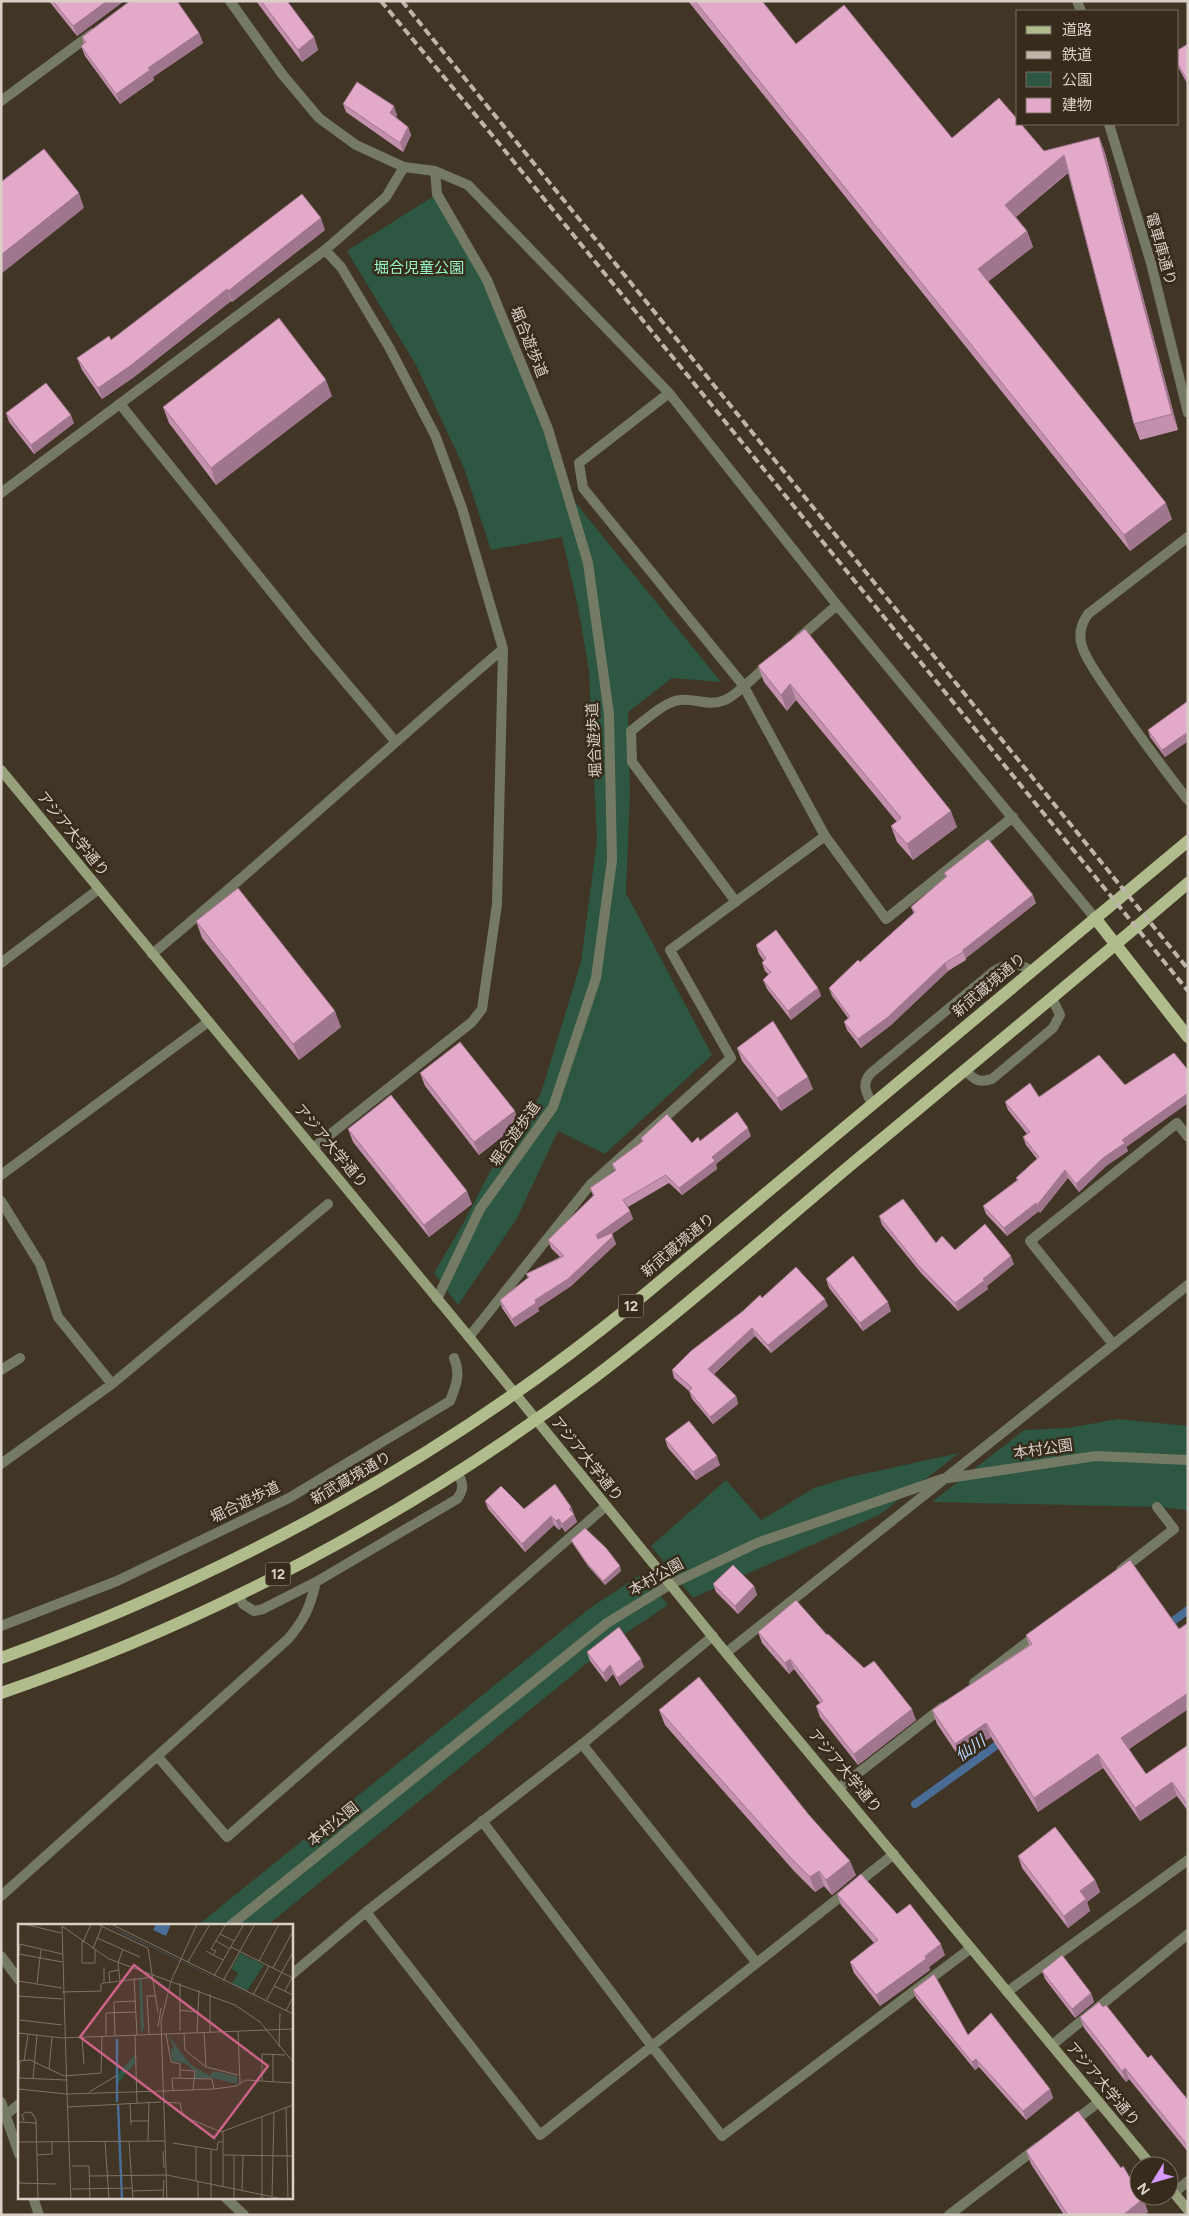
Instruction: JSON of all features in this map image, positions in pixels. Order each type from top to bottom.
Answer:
[{"type":"main road","name":"新武蔵境通り","points":[[1,1658],[133,1606],[231,1561],[361,1492],[515,1394],[596,1334],[1188,841]]},
{"type":"main road","name":"12","points":[[1,1693],[99,1656],[238,1594],[336,1544],[457,1472],[536,1419],[672,1316],[1188,884]]},
{"type":"main road","points":[[1095,918],[1188,1037]]},
{"type":"street","points":[[230,1],[282,74],[319,118],[356,145],[404,167],[435,172],[468,186],[669,393],[837,604],[1095,918]]},
{"type":"street","points":[[1,101],[104,25]]},
{"type":"street","name":"電車庫通り","points":[[1109,125],[1151,263],[1188,413]]},
{"type":"street","points":[[1,493],[325,250],[386,197],[404,167]]},
{"type":"street","name":"堀合遊歩道","points":[[435,172],[437,194],[487,280],[548,429],[588,563],[609,714],[612,860],[596,978],[553,1107],[480,1209],[437,1298]]},
{"type":"street","points":[[313,1148],[472,1022],[482,1009],[498,904],[503,649],[462,508],[435,435],[380,331],[341,267],[325,250]]},
{"type":"street","points":[[669,393],[579,462],[583,488],[743,685],[825,836],[886,919],[1012,817]]},
{"type":"street","points":[[120,404],[315,646],[395,741]]},
{"type":"street","points":[[1188,537],[1088,614],[1082,623],[1080,635],[1082,646],[1100,678],[1152,755],[1188,800]]},
{"type":"street","points":[[736,902],[632,762],[631,731],[667,705],[678,700],[693,700],[709,704],[727,700],[837,604]]},
{"type":"street","points":[[152,954],[232,888],[395,741],[503,649]]},
{"type":"street","name":"アジア大学通り","points":[[1,770],[437,1298],[726,1653],[1144,2156]]},
{"type":"street","points":[[469,1337],[590,1185],[731,1058],[670,950],[825,836]]},
{"type":"street","points":[[1,963],[99,889]]},
{"type":"street","points":[[872,1104],[864,1085],[866,1079],[872,1073],[994,971],[1012,962],[1021,964],[1031,971]]},
{"type":"street","points":[[965,1070],[973,1079],[982,1082],[992,1079],[1053,1028],[1060,1015],[1052,998]]},
{"type":"street","points":[[1,1175],[208,1022]]},
{"type":"street","points":[[1113,1344],[1030,1242],[1177,1123],[1188,1137]]},
{"type":"street","points":[[1,1202],[40,1264],[58,1316],[112,1384]]},
{"type":"street","points":[[1,1464],[112,1384],[328,1204]]},
{"type":"street","points":[[726,1653],[942,1479],[1188,1285]]},
{"type":"street","points":[[1,1370],[20,1358]]},
{"type":"street","name":"堀合遊歩道","points":[[1,1626],[117,1581],[297,1493],[450,1401],[457,1384],[458,1368],[454,1358]]},
{"type":"street","name":"本村公園","points":[[232,1924],[607,1623],[671,1584],[757,1543],[942,1479],[1096,1456],[1188,1460]]},
{"type":"street","points":[[238,1594],[243,1604],[254,1611],[263,1609],[316,1582],[457,1499],[463,1491],[463,1484],[457,1472]]},
{"type":"street","points":[[158,1756],[227,1837],[606,1506]]},
{"type":"street","points":[[1111,1577],[1174,1529],[1157,1507]]},
{"type":"street","points":[[1,1896],[288,1639],[301,1624],[310,1607],[316,1582]]},
{"type":"street","points":[[964,1692],[1049,1625]]},
{"type":"street","points":[[292,1974],[366,1912],[582,1744],[713,1636]]},
{"type":"street","points":[[839,1788],[948,1704]]},
{"type":"street","points":[[582,1744],[756,1962]]},
{"type":"street","points":[[482,1821],[650,2045],[722,2136],[971,1948]]},
{"type":"street","points":[[366,1912],[540,2135],[650,2045],[894,1854]]},
{"type":"street","points":[[1007,1992],[1188,1860]]},
{"type":"street","points":[[1052,2045],[1188,1934]]},
{"type":"street","points":[[1,1956],[18,1979]]},
{"type":"street","points":[[1,2102],[4,2117],[18,2152]]},
{"type":"street","points":[[1060,2132],[1099,2102]]},
{"type":"street","points":[[4,2117],[18,2105]]},
{"type":"street","points":[[949,2215],[1044,2144]]},
{"type":"street","points":[[33,2198],[39,2215]]},
{"type":"street","points":[[226,2198],[244,2215]]},
{"type":"street","points":[[1179,2199],[1188,2210]]},
{"type":"green space","name":"堀合児童公園","points":[[437,194],[487,280],[566,491],[721,682],[672,678],[628,712],[630,791],[626,893],[712,1055],[605,1154],[558,1131],[516,1220],[458,1305],[434,1273],[464,1222],[492,1168],[514,1149],[542,1090],[581,962],[597,840],[589,671],[579,612],[562,537],[491,550],[464,468],[416,365],[347,251]]},
{"type":"green space","points":[[1118,1419],[1188,1426],[1188,1510],[1157,1507],[932,1502],[1024,1430],[1068,1428]]},
{"type":"green space","points":[[959,1453],[879,1515],[693,1598],[651,1546],[726,1480],[761,1520],[814,1488],[850,1477]]},
{"type":"green space","points":[[642,1574],[668,1605],[614,1641],[269,1924],[199,1924],[590,1608]]},
{"type":"building","points":[[53,1],[107,1],[73,26]]},
{"type":"building","points":[[130,1],[177,1],[199,33],[148,68],[150,70],[116,94],[81,46],[86,42],[82,37]]},
{"type":"building","points":[[261,1],[287,1],[314,37],[298,50]]},
{"type":"building","points":[[695,1],[762,1],[796,44],[844,5],[952,138],[999,98],[1016,118],[1016,125],[1022,125],[1044,151],[1099,137],[1172,414],[1134,424],[1064,155],[1005,205],[1027,231],[978,269],[1166,503],[1124,535]]},
{"type":"building","points":[[1188,44],[1188,82],[1179,66],[1179,49]]},
{"type":"building","points":[[357,82],[394,106],[390,113],[408,127],[400,143],[343,104]]},
{"type":"building","points":[[44,149],[79,193],[1,255],[1,182]]},
{"type":"building","points":[[302,194],[321,218],[130,366],[98,388],[77,358],[109,336],[111,340]]},
{"type":"building","points":[[279,318],[326,380],[211,468],[163,407]]},
{"type":"building","points":[[46,383],[71,415],[31,445],[6,413]]},
{"type":"building","points":[[805,629],[951,811],[907,844],[891,826],[901,818],[790,684],[781,695],[758,666]]},
{"type":"building","points":[[1188,701],[1188,732],[1162,750],[1148,730]]},
{"type":"building","points":[[988,839],[1033,895],[963,950],[963,952],[945,963],[888,1017],[858,1039],[844,1022],[850,1017],[829,988],[858,960],[860,962],[915,912],[911,907],[947,876],[944,873]]},
{"type":"building","points":[[238,888],[335,1011],[293,1044],[196,921]]},
{"type":"building","points":[[776,930],[818,988],[788,1011],[763,980],[771,972],[762,963],[766,958],[756,945]]},
{"type":"building","points":[[773,1021],[808,1077],[777,1098],[737,1048]]},
{"type":"building","points":[[460,1042],[515,1111],[474,1142],[420,1073]]},
{"type":"building","points":[[1174,1053],[1188,1070],[1188,1093],[1122,1140],[1125,1143],[1103,1158],[1076,1184],[1065,1170],[1037,1205],[1036,1203],[1004,1228],[983,1206],[1018,1180],[1016,1178],[1039,1157],[1023,1137],[1030,1132],[1005,1102],[1030,1083],[1039,1097],[1099,1055],[1125,1085]]},
{"type":"building","points":[[391,1095],[467,1191],[424,1225],[348,1129]]},
{"type":"building","points":[[737,1112],[748,1128],[712,1157],[715,1161],[679,1188],[666,1175],[623,1200],[630,1211],[596,1235],[598,1239],[611,1233],[613,1236],[568,1279],[535,1300],[536,1303],[512,1319],[500,1300],[529,1277],[526,1274],[564,1256],[548,1240],[594,1195],[590,1188],[616,1170],[612,1164],[643,1141],[641,1138],[667,1114],[692,1143],[698,1137],[700,1141]]},
{"type":"building","points":[[903,1199],[936,1243],[942,1236],[955,1250],[985,1224],[1011,1256],[983,1279],[985,1280],[955,1303],[918,1265],[879,1216]]},
{"type":"building","points":[[853,1256],[888,1302],[860,1323],[826,1279]]},
{"type":"building","points":[[796,1267],[825,1299],[768,1345],[752,1328],[708,1369],[736,1396],[710,1417],[689,1391],[692,1388],[672,1370],[691,1351],[743,1311],[760,1295],[762,1298]]},
{"type":"building","points":[[689,1421],[717,1456],[693,1472],[665,1439]]},
{"type":"building","points":[[555,1484],[571,1507],[569,1509],[574,1514],[562,1524],[559,1519],[556,1521],[551,1516],[522,1544],[485,1501],[501,1486],[524,1509]]},
{"type":"building","points":[[585,1528],[606,1548],[620,1566],[603,1581],[586,1562],[571,1540]]},
{"type":"building","points":[[1130,1560],[1179,1629],[1188,1623],[1188,1693],[1121,1738],[1146,1774],[1188,1745],[1188,1805],[1172,1782],[1135,1808],[1098,1754],[1034,1798],[986,1723],[955,1744],[932,1710],[1032,1644],[1026,1635]]},
{"type":"building","points":[[733,1565],[754,1586],[735,1606],[713,1584]]},
{"type":"building","points":[[796,1600],[827,1635],[864,1668],[874,1661],[912,1709],[854,1754],[816,1706],[823,1701],[790,1659],[785,1663],[758,1632]]},
{"type":"building","points":[[619,1627],[641,1659],[617,1678],[610,1665],[603,1673],[587,1652]]},
{"type":"building","points":[[699,1677],[809,1815],[850,1861],[826,1880],[819,1871],[810,1877],[789,1856],[659,1710]]},
{"type":"building","points":[[1055,1827],[1095,1880],[1080,1891],[1086,1899],[1064,1916],[1018,1856]]},
{"type":"building","points":[[861,1874],[897,1914],[910,1904],[941,1944],[925,1956],[926,1959],[876,1995],[850,1962],[878,1940],[837,1894]]},
{"type":"building","points":[[1062,1955],[1091,1993],[1072,2009],[1042,1971]]},
{"type":"building","points":[[934,1974],[968,2035],[991,2013],[1050,2089],[1023,2111],[976,2059],[972,2062],[913,1990]]},
{"type":"building","points":[[1099,2002],[1103,2007],[1106,2005],[1148,2058],[1151,2055],[1188,2100],[1188,2146],[1125,2068],[1122,2071],[1080,2017]]},
{"type":"building","points":[[1078,2111],[1121,2168],[1123,2166],[1129,2176],[1129,2206],[1134,2206],[1123,2215],[1068,2215],[1026,2151]]},
{"type":"waterway","name":"仙川","points":[[1165,1627],[1188,1610]]},
{"type":"waterway","name":"仙川","points":[[915,1804],[1004,1740]]},
{"type":"railway","points":[[381,1],[1188,991]]},
{"type":"railway","points":[[402,1],[1188,969]]}]
